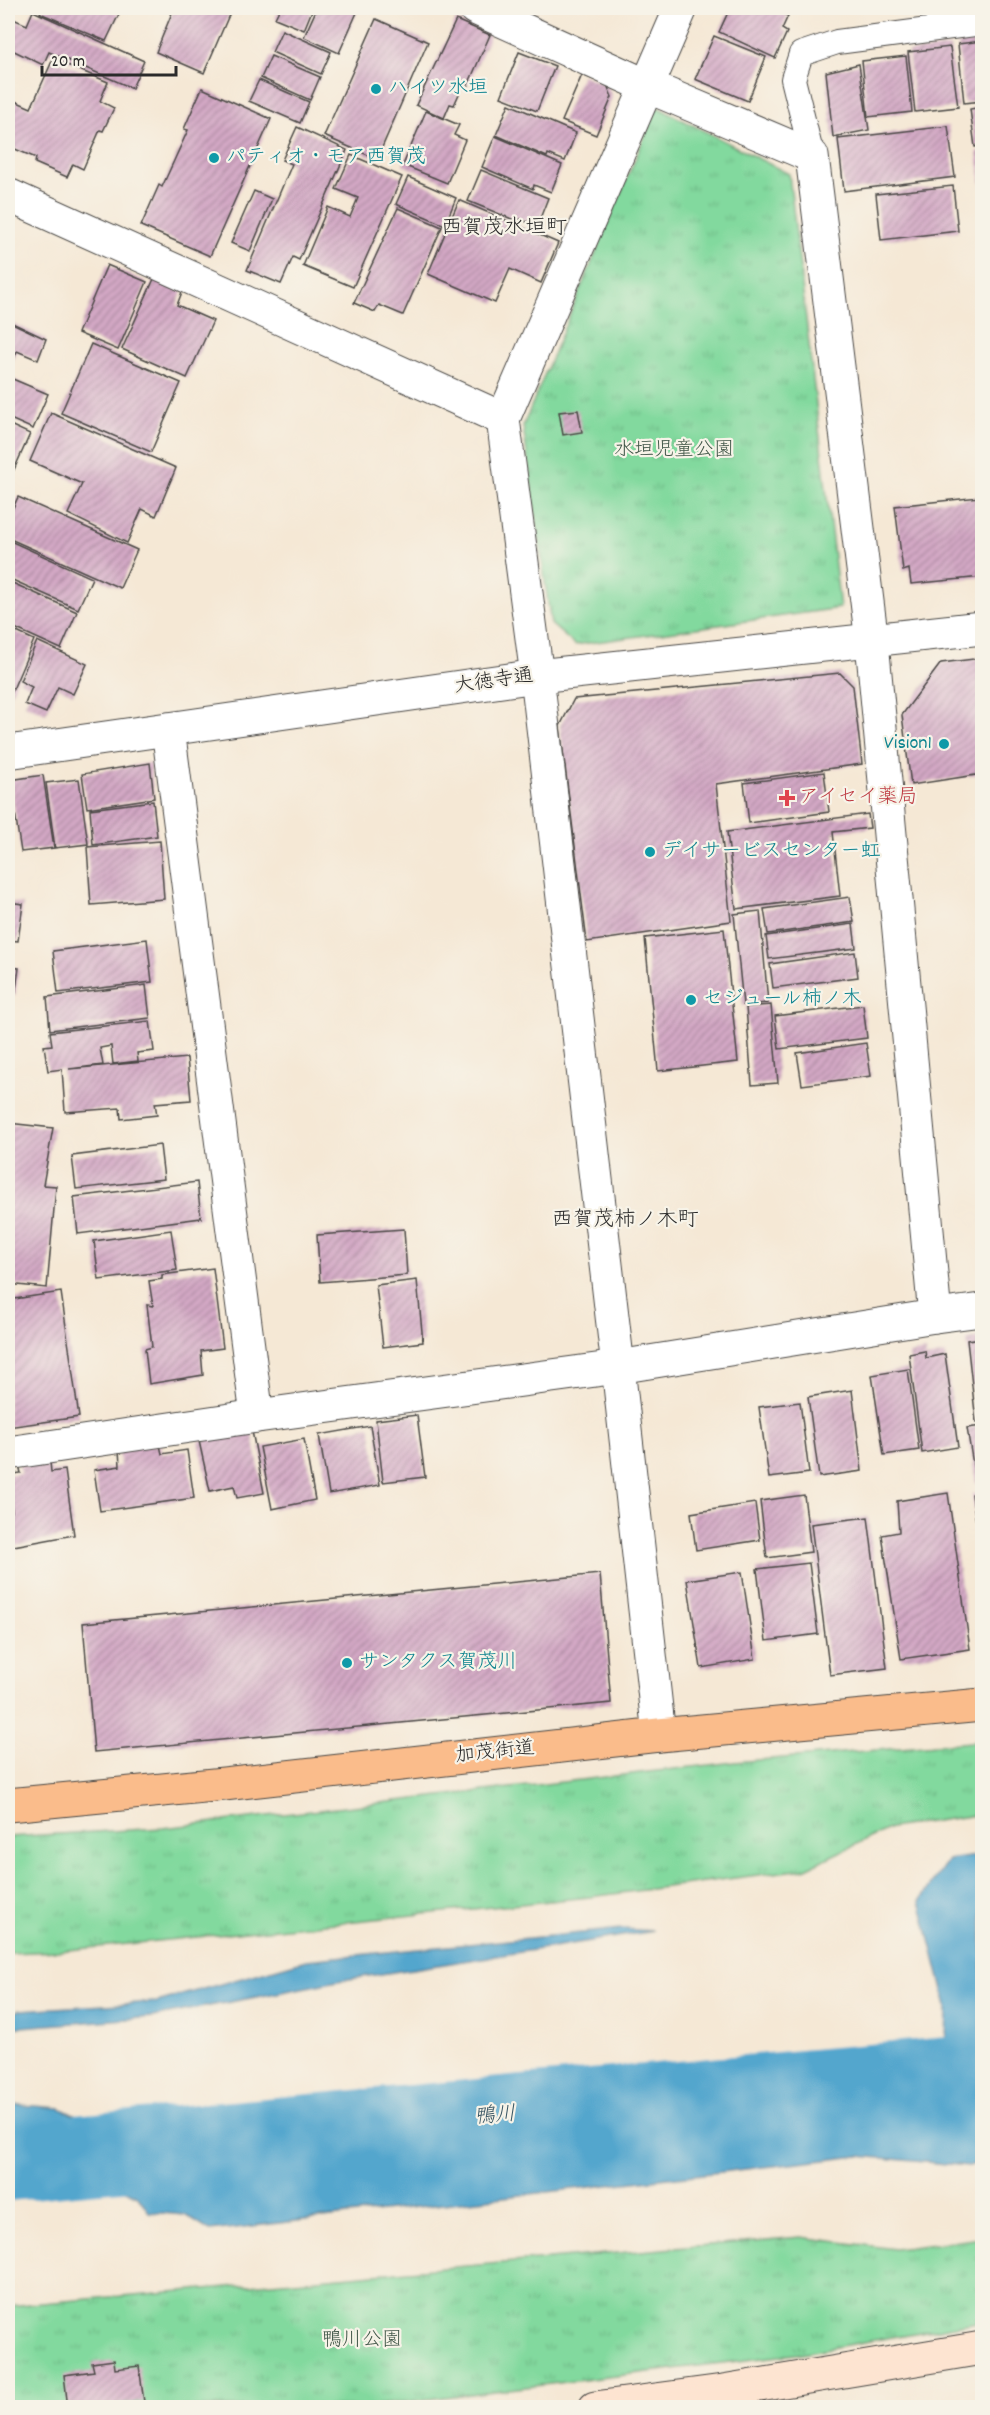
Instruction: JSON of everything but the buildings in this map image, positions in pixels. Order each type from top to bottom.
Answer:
[{"type":"main road","name":"加茂街道","points":[[8,1805],[224,1784],[659,1735],[982,1705]]},
{"type":"street","points":[[475,8],[647,86],[812,156],[872,642],[935,1316]]},
{"type":"street","points":[[659,1735],[537,676],[502,419],[681,8]]},
{"type":"street","points":[[8,195],[502,419]]},
{"type":"street","name":"大徳寺通","points":[[8,752],[537,676],[872,642],[982,628]]},
{"type":"street","points":[[168,729],[257,1416]]},
{"type":"street","points":[[8,1453],[257,1416],[618,1367],[982,1310]]},
{"type":"street","points":[[595,2408],[723,2399],[982,2348]]},
{"type":"lane","points":[[812,156],[793,79],[801,54],[837,42],[982,23]]},
{"type":"green space","name":"水垣児童公園","points":[[657,107],[789,174],[840,608],[575,645],[551,624],[523,426]]},
{"type":"green space","points":[[982,1741],[982,1814],[890,1828],[804,1869],[590,1897],[59,1951],[8,1953],[8,1837],[163,1828],[735,1762]]},
{"type":"green space","name":"鴨川公園","points":[[801,2237],[895,2249],[982,2238],[982,2321],[796,2354],[363,2407],[8,2408],[8,2306]]},
{"type":"water","points":[[982,1855],[982,2162],[969,2166],[859,2156],[210,2231],[185,2215],[149,2212],[138,2196],[82,2168],[23,2172],[8,2169],[8,2104],[60,2108],[158,2156],[229,2168],[439,2155],[726,2132],[819,2116],[915,2089],[946,2044],[947,2006],[920,1901],[948,1860]]},
{"type":"water","points":[[622,1929],[654,1931],[343,1980],[153,2017],[8,2028],[8,2015],[19,2010],[157,2002],[306,1960]]},
{"type":"waterway","name":"鴨川","points":[[8,2161],[982,2074]]},
{"type":"place","name":"ハイツ水垣","points":[[376,89]]},
{"type":"place","name":"パティオ・モア西賀茂","points":[[214,158]]},
{"type":"place","name":"Vision1","points":[[944,744]]},
{"type":"place","name":"アイセイ薬局","points":[[787,798]]},
{"type":"place","name":"デイサービスセンター虹","points":[[650,852]]},
{"type":"place","name":"セジュール柿ノ木","points":[[691,1000]]},
{"type":"place","name":"サンタクス賀茂川","points":[[347,1663]]},
{"type":"district","name":"西賀茂水垣町","points":[[504,229]]},
{"type":"district","name":"西賀茂柿ノ木町","points":[[625,1221]]}]
